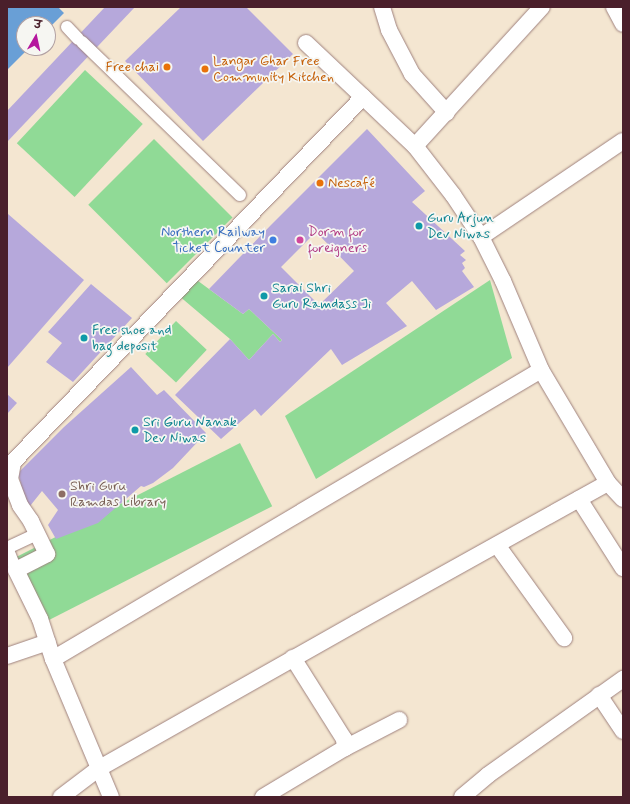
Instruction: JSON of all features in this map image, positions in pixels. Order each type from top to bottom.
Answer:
[{"type":"street","points":[[382,7],[389,30],[412,74],[447,113]]},
{"type":"street","points":[[415,146],[447,113],[542,7]]},
{"type":"street","points":[[614,7],[623,24]]},
{"type":"street","points":[[66,27],[247,203]]},
{"type":"street","points":[[306,43],[415,146],[453,195],[480,237],[502,281],[541,370],[608,483],[623,499]]},
{"type":"street","points":[[16,570],[48,554],[38,534],[20,505],[10,479],[12,462],[247,203],[363,97]]},
{"type":"street","points":[[480,237],[623,141]]},
{"type":"street","points":[[53,659],[541,370]]},
{"type":"street","points":[[61,797],[98,769],[293,658],[608,483]]},
{"type":"street","points":[[579,499],[623,568]]},
{"type":"street","points":[[38,534],[7,548],[40,619],[53,659],[111,797]]},
{"type":"street","points":[[497,544],[564,638]]},
{"type":"street","points":[[7,656],[48,642]]},
{"type":"street","points":[[293,658],[344,739],[345,748]]},
{"type":"street","points":[[462,797],[488,775],[623,679]]},
{"type":"street","points":[[599,695],[623,731]]},
{"type":"street","points":[[263,797],[345,748],[399,720]]},
{"type":"green space","points":[[85,70],[143,124],[75,197],[17,143]]},
{"type":"green space","points":[[154,139],[232,217],[167,283],[88,205]]},
{"type":"green space","points":[[194,278],[243,314],[249,309],[282,340],[280,342],[273,334],[249,360],[230,339],[178,295]]},
{"type":"green space","points":[[490,280],[512,358],[316,479],[285,416]]},
{"type":"green space","points":[[176,321],[207,350],[176,383],[145,354]]},
{"type":"green space","points":[[240,443],[272,506],[49,620],[16,557]]},
{"type":"water","points":[[7,7],[58,7],[64,13],[56,21],[56,16],[16,16],[16,56],[21,56],[7,70]]},
{"type":"building","points":[[105,7],[135,7],[7,142],[7,111]]},
{"type":"building","name":"Langar Ghar Free Community Kitchen","points":[[181,7],[246,7],[293,54],[203,141],[125,61]]},
{"type":"building","name":"Sarai Shri Guru Ramdass Ji","points":[[367,129],[425,191],[412,202],[465,251],[460,255],[466,260],[462,263],[465,268],[462,271],[474,287],[436,310],[412,281],[386,303],[407,326],[342,365],[331,349],[261,416],[255,409],[221,439],[175,395],[230,339],[249,360],[273,334],[280,342],[282,340],[249,309],[243,314],[209,289]],"holes":[[[316,232],[354,271],[319,305],[281,267]]]},
{"type":"building","points":[[8,214],[84,280],[7,368],[7,215]]},
{"type":"building","name":"Free shoe and bag deposit","points":[[91,284],[132,318],[73,382],[46,362],[62,343],[48,332]]},
{"type":"building","name":"Sri Guru Nanak Dev Niwas","points":[[131,367],[157,395],[164,390],[206,433],[173,468],[153,483],[144,487],[141,486],[98,523],[56,539],[48,525],[58,510],[42,491],[30,506],[24,499],[19,476],[20,471],[64,427]]},
{"type":"building","points":[[7,394],[17,403],[7,414]]},
{"type":"place","name":"Free chai","points":[[167,67]]},
{"type":"place","name":"Langar Ghar Free Community Kitchen","points":[[205,69]]},
{"type":"place","name":"Nescafé","points":[[320,183]]},
{"type":"place","name":"Guru Arjun Dev Niwas","points":[[419,226]]},
{"type":"place","name":"Northern Railway Ticket Counter","points":[[273,240]]},
{"type":"place","name":"Dorm for foreigners","points":[[300,240]]},
{"type":"place","name":"Sarai Shri Guru Ramdass Ji","points":[[264,296]]},
{"type":"place","name":"Free shoe and bag deposit","points":[[84,338]]},
{"type":"place","name":"Sri Guru Nanak Dev Niwas","points":[[135,430]]},
{"type":"place","name":"Shri Guru Ramdas Library","points":[[62,494]]}]
